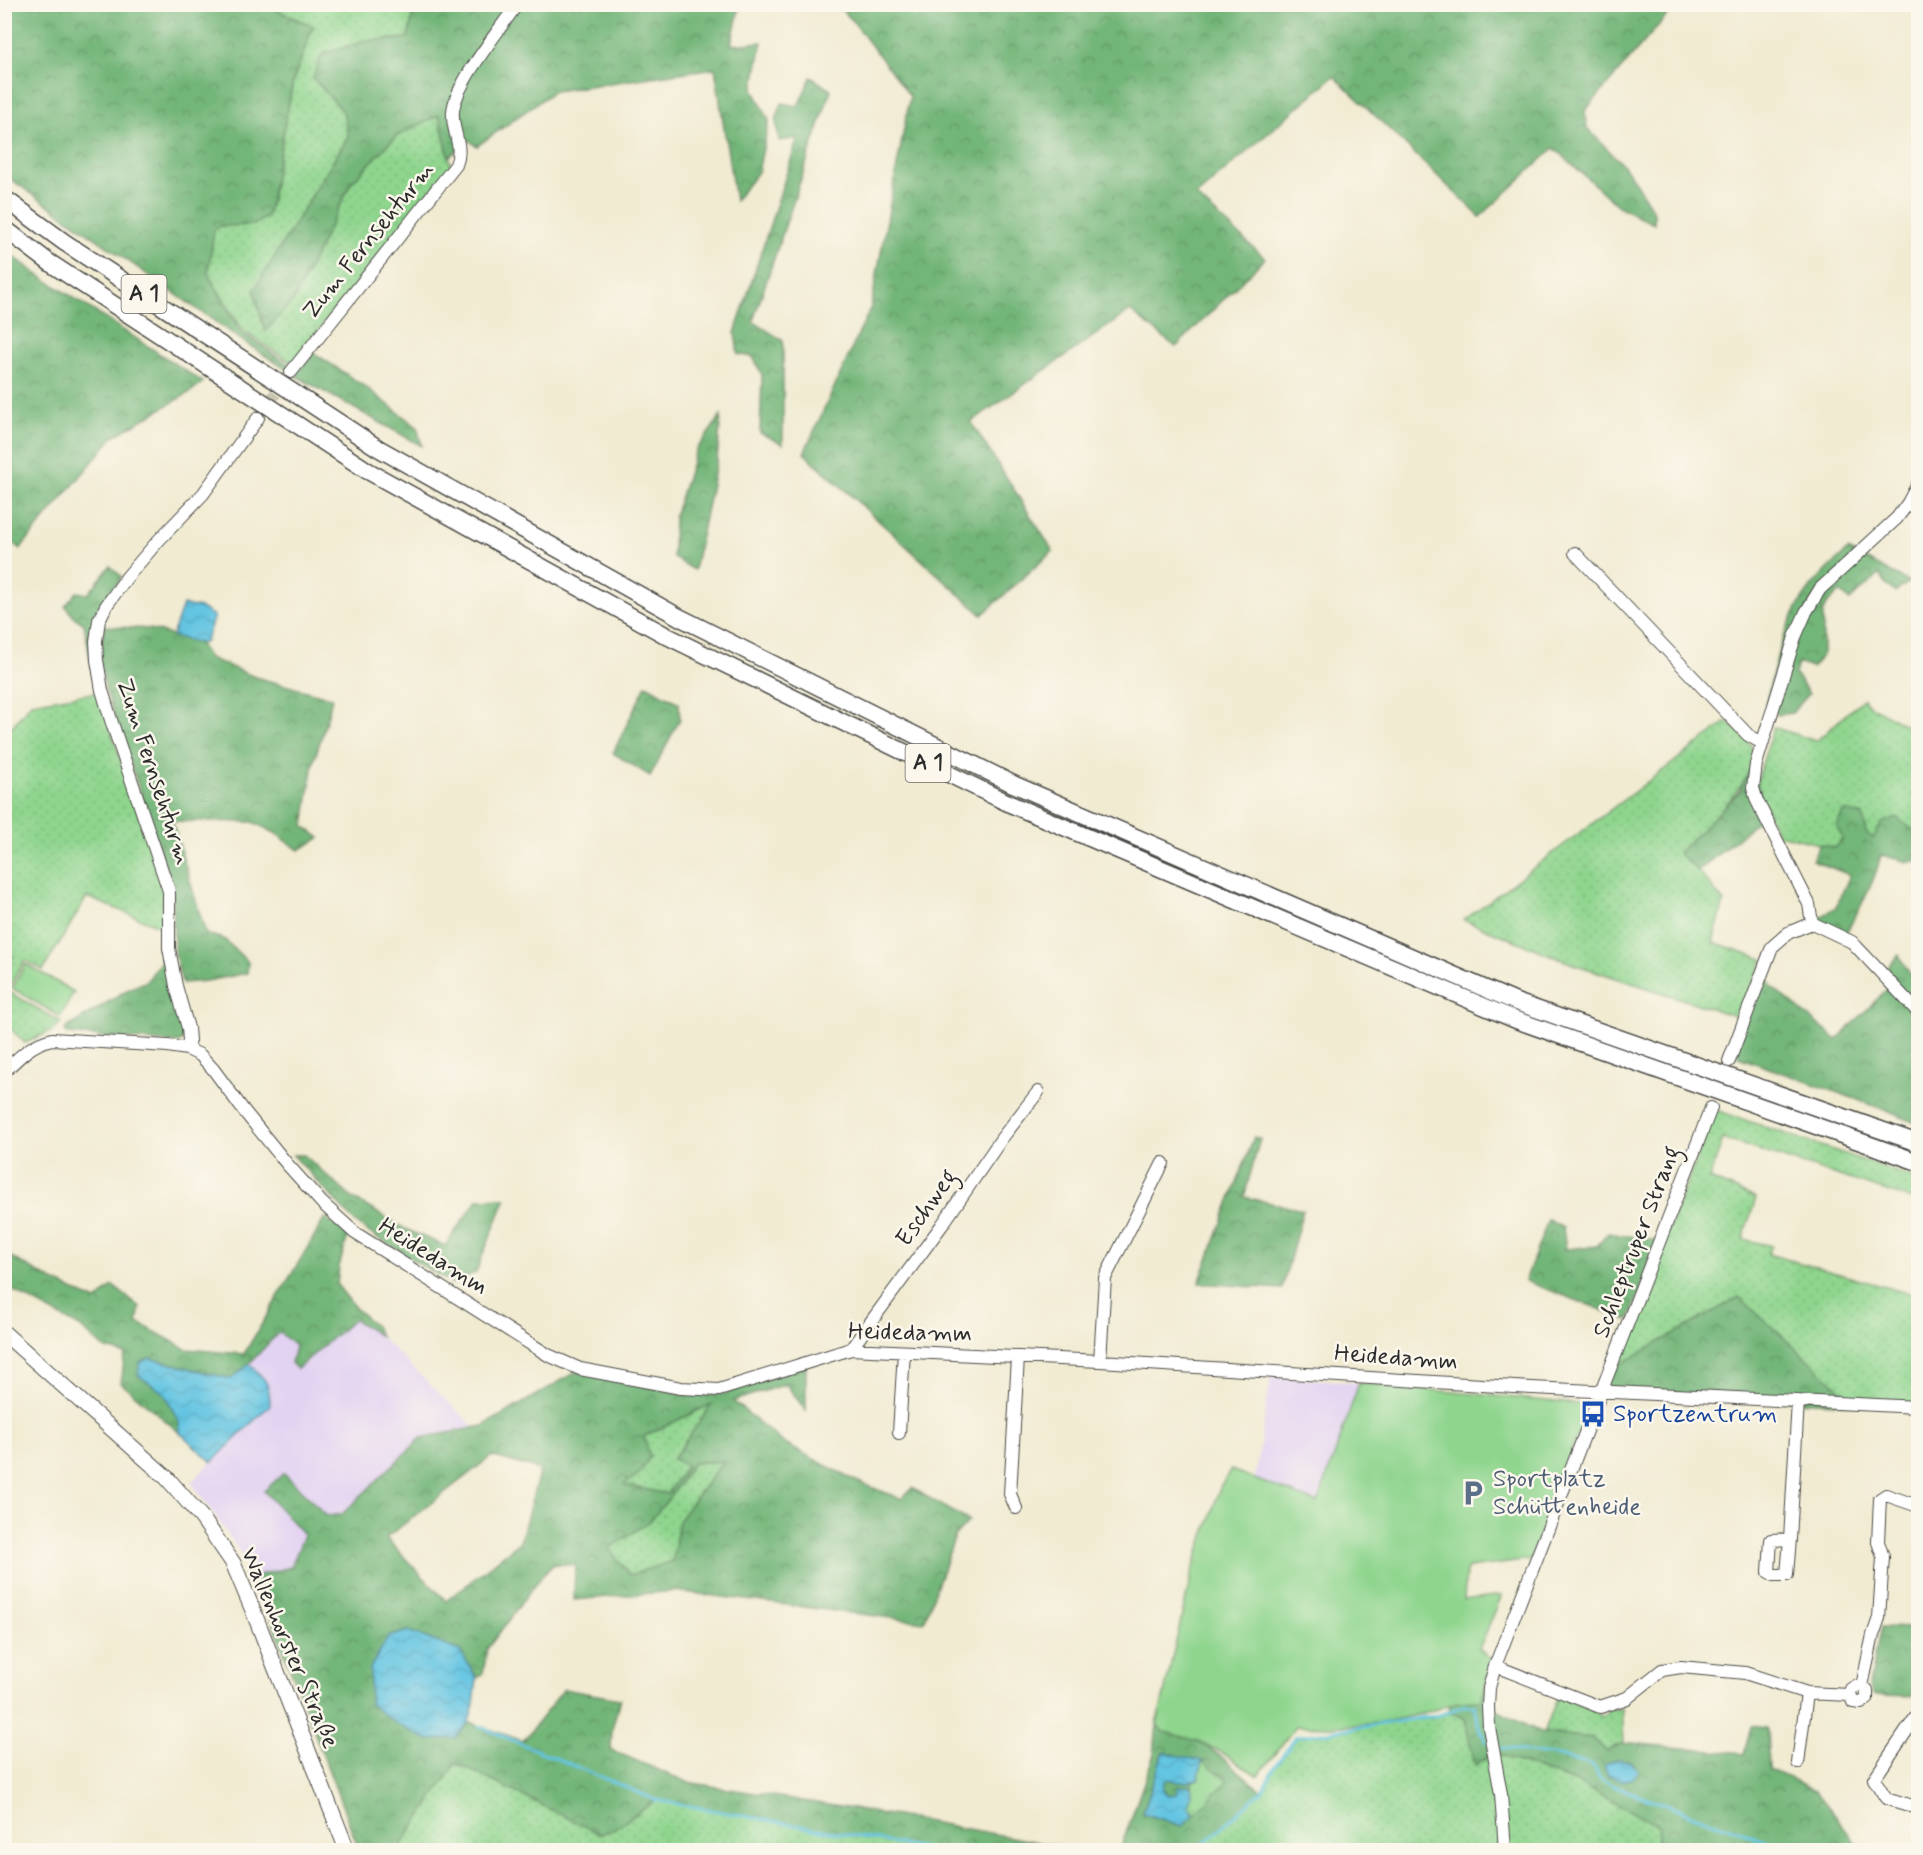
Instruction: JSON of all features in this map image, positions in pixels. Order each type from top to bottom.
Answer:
[{"type":"highway","name":"A 1","points":[[4,198],[64,242],[378,448],[679,617],[1003,779],[1516,1002],[1918,1143]]},
{"type":"highway","name":"A 1","points":[[4,228],[50,263],[368,471],[667,636],[1010,804],[1516,1020],[1918,1162]]},
{"type":"main road","name":"Wallenhorster Straße","points":[[4,1333],[167,1478],[196,1511],[233,1563],[347,1851]]},
{"type":"street","name":"Zum Fernsehturm","points":[[291,372],[456,165],[460,154],[454,130],[453,112],[456,95],[517,4]]},
{"type":"street","name":"Zum Fernsehturm","points":[[187,1049],[188,1028],[176,986],[169,948],[169,891],[102,690],[96,641],[99,620],[111,598],[158,541],[203,494],[258,418]]},
{"type":"street","points":[[1812,923],[1809,904],[1757,801],[1753,788],[1756,764],[1795,637],[1809,608],[1820,589],[1897,518],[1918,484]]},
{"type":"street","points":[[1575,553],[1748,735],[1762,743]]},
{"type":"street","points":[[1729,1061],[1772,947],[1788,933],[1812,923],[1852,942],[1918,1012]]},
{"type":"street","name":"Heidedamm","points":[[4,1072],[26,1050],[39,1042],[52,1039],[168,1046],[187,1049],[200,1055],[287,1164],[322,1203],[356,1233],[548,1355],[580,1369],[681,1388],[718,1390],[851,1349],[1918,1407]]},
{"type":"street","name":"Eschweg","points":[[851,1349],[942,1225],[1002,1138],[1038,1092]]},
{"type":"street","name":"Schleptruper Strang","points":[[1505,1851],[1501,1794],[1489,1727],[1489,1688],[1495,1666],[1711,1108]]},
{"type":"street","points":[[1100,1361],[1105,1278],[1163,1163]]},
{"type":"street","points":[[899,1433],[904,1352]]},
{"type":"street","points":[[1016,1508],[1010,1494],[1018,1358]]},
{"type":"street","points":[[1790,1539],[1798,1401]]},
{"type":"street","points":[[1495,1666],[1600,1707],[1627,1698],[1662,1670],[1681,1667],[1745,1673],[1807,1693],[1850,1695],[1853,1702],[1861,1703],[1867,1699],[1867,1691],[1862,1686],[1879,1618],[1882,1557],[1878,1542],[1880,1499],[1886,1495],[1918,1506]]},
{"type":"street","points":[[1798,1763],[1807,1693]]},
{"type":"street","points":[[1918,1714],[1874,1779],[1886,1798],[1918,1808]]},
{"type":"shaded area","points":[[354,1319],[380,1336],[475,1428],[421,1438],[342,1514],[327,1516],[285,1473],[264,1491],[304,1534],[291,1567],[255,1576],[191,1482],[270,1405],[270,1389],[263,1377],[249,1364],[279,1331],[295,1346],[292,1362],[297,1369]]},
{"type":"shaded area","points":[[1271,1376],[1359,1383],[1318,1503],[1255,1479]]},
{"type":"green space","points":[[5,5],[264,5],[313,26],[293,81],[268,215],[254,225],[220,226],[214,230],[208,274],[241,332],[291,366],[289,371],[5,175]]},
{"type":"green space","points":[[264,5],[415,5],[408,38],[365,41],[313,78],[343,111],[348,137],[254,290],[293,301],[351,183],[396,136],[439,115],[451,166],[292,363],[243,331],[208,274],[214,230],[220,226],[254,225],[268,215],[293,81],[313,26]]},
{"type":"green space","points":[[415,5],[740,5],[731,45],[762,42],[753,89],[769,120],[758,172],[735,201],[715,68],[554,91],[477,146],[468,140],[449,157],[439,115],[396,136],[351,183],[293,301],[265,332],[254,290],[348,137],[343,111],[313,78],[322,54],[365,41],[408,38]]},
{"type":"green space","points":[[837,5],[1676,5],[1585,111],[1587,128],[1626,168],[1654,212],[1654,224],[1618,206],[1554,148],[1480,217],[1334,76],[1196,196],[1265,258],[1176,347],[1130,311],[971,422],[1053,551],[982,615],[804,453],[871,307],[910,96],[852,20]]},
{"type":"green space","points":[[811,77],[831,90],[753,321],[783,341],[783,444],[760,433],[762,375],[753,357],[738,354],[735,333],[798,138],[779,141],[776,120],[782,103],[798,106]]},
{"type":"green space","points":[[5,250],[37,274],[203,382],[189,393],[114,436],[20,549],[5,537]]},
{"type":"green space","points":[[314,353],[367,388],[417,427],[422,446],[296,376]]},
{"type":"green space","points":[[721,416],[717,460],[694,570],[673,557],[674,517],[696,450]]},
{"type":"green space","points":[[1848,550],[1909,582],[1895,592],[1886,585],[1880,574],[1850,600],[1839,592],[1828,603],[1823,611],[1823,653],[1812,668],[1798,663],[1795,674],[1809,694],[1792,713],[1777,715],[1766,704],[1787,628],[1811,587]]},
{"type":"green space","points":[[110,566],[122,577],[104,601],[94,680],[84,624],[65,606],[77,592],[88,594]]},
{"type":"green space","points":[[104,626],[150,629],[199,643],[209,658],[255,677],[332,698],[313,764],[304,826],[320,838],[299,850],[275,833],[253,822],[172,821],[206,934],[224,939],[248,962],[247,973],[207,981],[182,983],[174,950],[173,889],[106,691],[100,661]]},
{"type":"green space","points":[[646,685],[679,703],[680,719],[650,776],[613,753]]},
{"type":"green space","points":[[98,692],[164,889],[161,927],[87,897],[43,970],[25,960],[7,991],[61,1022],[54,1030],[25,1043],[5,1023],[5,966],[14,956],[5,953],[5,721],[11,728],[31,703]]},
{"type":"green space","points":[[1863,699],[1870,706],[1918,732],[1918,834],[1896,817],[1873,839],[1866,833],[1843,838],[1834,848],[1783,835],[1778,836],[1759,794],[1757,781],[1773,727],[1816,741]]},
{"type":"green space","points":[[1727,722],[1743,736],[1753,750],[1752,765],[1736,792],[1678,853],[1698,871],[1724,902],[1713,942],[1763,959],[1741,1018],[1573,964],[1464,920]]},
{"type":"green space","points":[[1753,762],[1759,794],[1768,812],[1698,871],[1678,853],[1740,791]]},
{"type":"green space","points":[[1843,811],[1863,815],[1866,833],[1873,838],[1882,823],[1896,817],[1918,834],[1918,861],[1908,862],[1881,855],[1870,887],[1843,938],[1812,923],[1836,907],[1850,875],[1812,860],[1820,844],[1834,848],[1843,839],[1837,827]]},
{"type":"green space","points":[[1899,955],[1918,984],[1918,1124],[1875,1106],[1738,1057],[1737,1039],[1767,961],[1770,985],[1837,1040],[1892,984],[1882,973]]},
{"type":"green space","points":[[164,957],[184,1034],[183,1040],[178,1043],[67,1034],[65,1029],[127,990],[147,981]]},
{"type":"green space","points":[[26,964],[74,992],[60,1017],[12,988]]},
{"type":"green space","points":[[1716,1110],[1918,1179],[1918,1201],[1723,1139],[1709,1179],[1756,1198],[1743,1239],[1772,1246],[1768,1254],[1918,1296],[1918,1407],[1614,1367]]},
{"type":"green space","points":[[1254,1137],[1260,1139],[1244,1197],[1303,1210],[1282,1289],[1199,1283]]},
{"type":"green space","points":[[293,1155],[304,1155],[352,1198],[405,1229],[445,1246],[478,1199],[506,1198],[476,1272],[453,1284],[371,1234],[353,1220]]},
{"type":"green space","points":[[325,1218],[348,1235],[339,1267],[337,1285],[356,1309],[375,1326],[380,1336],[354,1319],[297,1369],[291,1363],[295,1346],[279,1332],[249,1364],[231,1379],[149,1358],[140,1363],[138,1375],[164,1393],[179,1422],[180,1433],[121,1383],[125,1354],[104,1348],[80,1327],[5,1286],[4,1253],[53,1281],[96,1301],[113,1286],[140,1307],[137,1322],[186,1349],[244,1354]]},
{"type":"green space","points":[[1548,1220],[1563,1228],[1566,1249],[1597,1246],[1608,1233],[1660,1241],[1629,1320],[1525,1281]]},
{"type":"green space","points":[[1739,1297],[1857,1404],[1601,1391],[1610,1370]]},
{"type":"green space","points":[[806,1365],[806,1411],[786,1384],[733,1401],[785,1444],[854,1480],[901,1499],[912,1488],[969,1521],[955,1536],[924,1622],[675,1591],[574,1600],[575,1565],[554,1564],[541,1577],[487,1649],[483,1674],[477,1678],[460,1651],[408,1631],[388,1637],[455,1738],[469,1722],[523,1741],[564,1689],[620,1699],[612,1729],[611,1750],[687,1782],[903,1817],[1081,1850],[928,1850],[656,1800],[614,1829],[600,1834],[456,1763],[398,1850],[359,1850],[255,1576],[291,1567],[304,1535],[264,1491],[284,1473],[327,1516],[342,1514],[421,1438],[483,1426],[576,1372],[679,1393],[723,1394]],"holes":[[[712,1404],[673,1459],[687,1466],[667,1494],[624,1485],[640,1473],[650,1457],[644,1436]],[[492,1456],[540,1470],[520,1542],[446,1601],[386,1538]],[[723,1461],[679,1520],[673,1561],[630,1575],[609,1549],[650,1521],[693,1463]]]},
{"type":"green space","points":[[1359,1383],[1589,1405],[1530,1560],[1469,1568],[1466,1571],[1464,1600],[1502,1595],[1479,1649],[1493,1660],[1481,1701],[1457,1702],[1422,1714],[1378,1723],[1332,1727],[1296,1726],[1258,1776],[1221,1752],[1198,1741],[1162,1731],[1157,1724],[1192,1572],[1221,1485],[1231,1470],[1318,1503]]},
{"type":"green space","points":[[713,1403],[673,1459],[687,1465],[667,1494],[623,1485],[640,1473],[644,1436]]},
{"type":"green space","points":[[723,1461],[679,1520],[673,1561],[630,1575],[608,1549],[650,1521],[693,1463]]},
{"type":"green space","points":[[1881,1627],[1918,1628],[1918,1696],[1873,1695],[1869,1685]]},
{"type":"green space","points":[[1489,1688],[1496,1693],[1495,1709],[1544,1733],[1593,1738],[1607,1752],[1617,1745],[1631,1743],[1744,1754],[1751,1726],[1767,1728],[1769,1769],[1815,1790],[1861,1848],[1873,1850],[1656,1850],[1659,1826],[1578,1783],[1494,1753],[1475,1765],[1465,1719],[1449,1711],[1450,1691]]},
{"type":"green space","points":[[1558,1695],[1598,1712],[1599,1716],[1608,1715],[1608,1711],[1622,1708],[1624,1744],[1617,1745],[1607,1752],[1593,1738],[1544,1733]]},
{"type":"green space","points":[[1449,1711],[1465,1718],[1494,1753],[1578,1783],[1659,1826],[1656,1850],[1197,1850],[1262,1791],[1275,1766],[1296,1737],[1440,1715]]},
{"type":"green space","points":[[1157,1724],[1166,1731],[1207,1747],[1262,1791],[1197,1850],[1120,1850],[1154,1754]],"holes":[[[1163,1752],[1199,1778],[1188,1782],[1176,1782],[1169,1779],[1164,1782],[1163,1789],[1168,1795],[1192,1793],[1182,1826],[1143,1813]]]},
{"type":"green space","points":[[1202,1761],[1228,1780],[1194,1815],[1188,1806],[1192,1782],[1199,1778]]},
{"type":"green space","points":[[456,1763],[600,1834],[614,1829],[656,1800],[928,1850],[398,1850]]},
{"type":"water","points":[[183,605],[201,608],[214,616],[205,643],[172,636]]},
{"type":"water","points":[[149,1358],[231,1379],[249,1364],[266,1382],[270,1405],[212,1462],[180,1433],[179,1422],[164,1393],[138,1375],[140,1363]]},
{"type":"water","points":[[408,1631],[460,1651],[477,1678],[469,1722],[455,1738],[428,1740],[397,1724],[370,1704],[370,1668],[388,1637]]},
{"type":"water","points":[[1163,1752],[1202,1761],[1199,1778],[1188,1782],[1176,1782],[1169,1779],[1164,1782],[1163,1789],[1168,1795],[1176,1794],[1178,1787],[1191,1786],[1192,1793],[1188,1806],[1194,1815],[1182,1826],[1143,1813]]},
{"type":"water","points":[[1618,1759],[1632,1762],[1638,1771],[1634,1778],[1622,1781],[1607,1774],[1604,1765]]},
{"type":"waterway","points":[[1197,1850],[1262,1791],[1275,1766],[1296,1737],[1440,1715],[1463,1706],[1475,1706],[1480,1733],[1483,1733],[1486,1742]]},
{"type":"waterway","points":[[479,1726],[656,1800],[933,1850]]},
{"type":"waterway","points":[[1501,1748],[1579,1761],[1594,1767],[1600,1778],[1614,1786],[1790,1850]]},
{"type":"tunnel","points":[[258,418],[285,380]]},
{"type":"place","name":"Sportzentrum","points":[[1593,1414]]},
{"type":"place","name":"Sportplatz Schüttenheide","points":[[1473,1493]]}]
